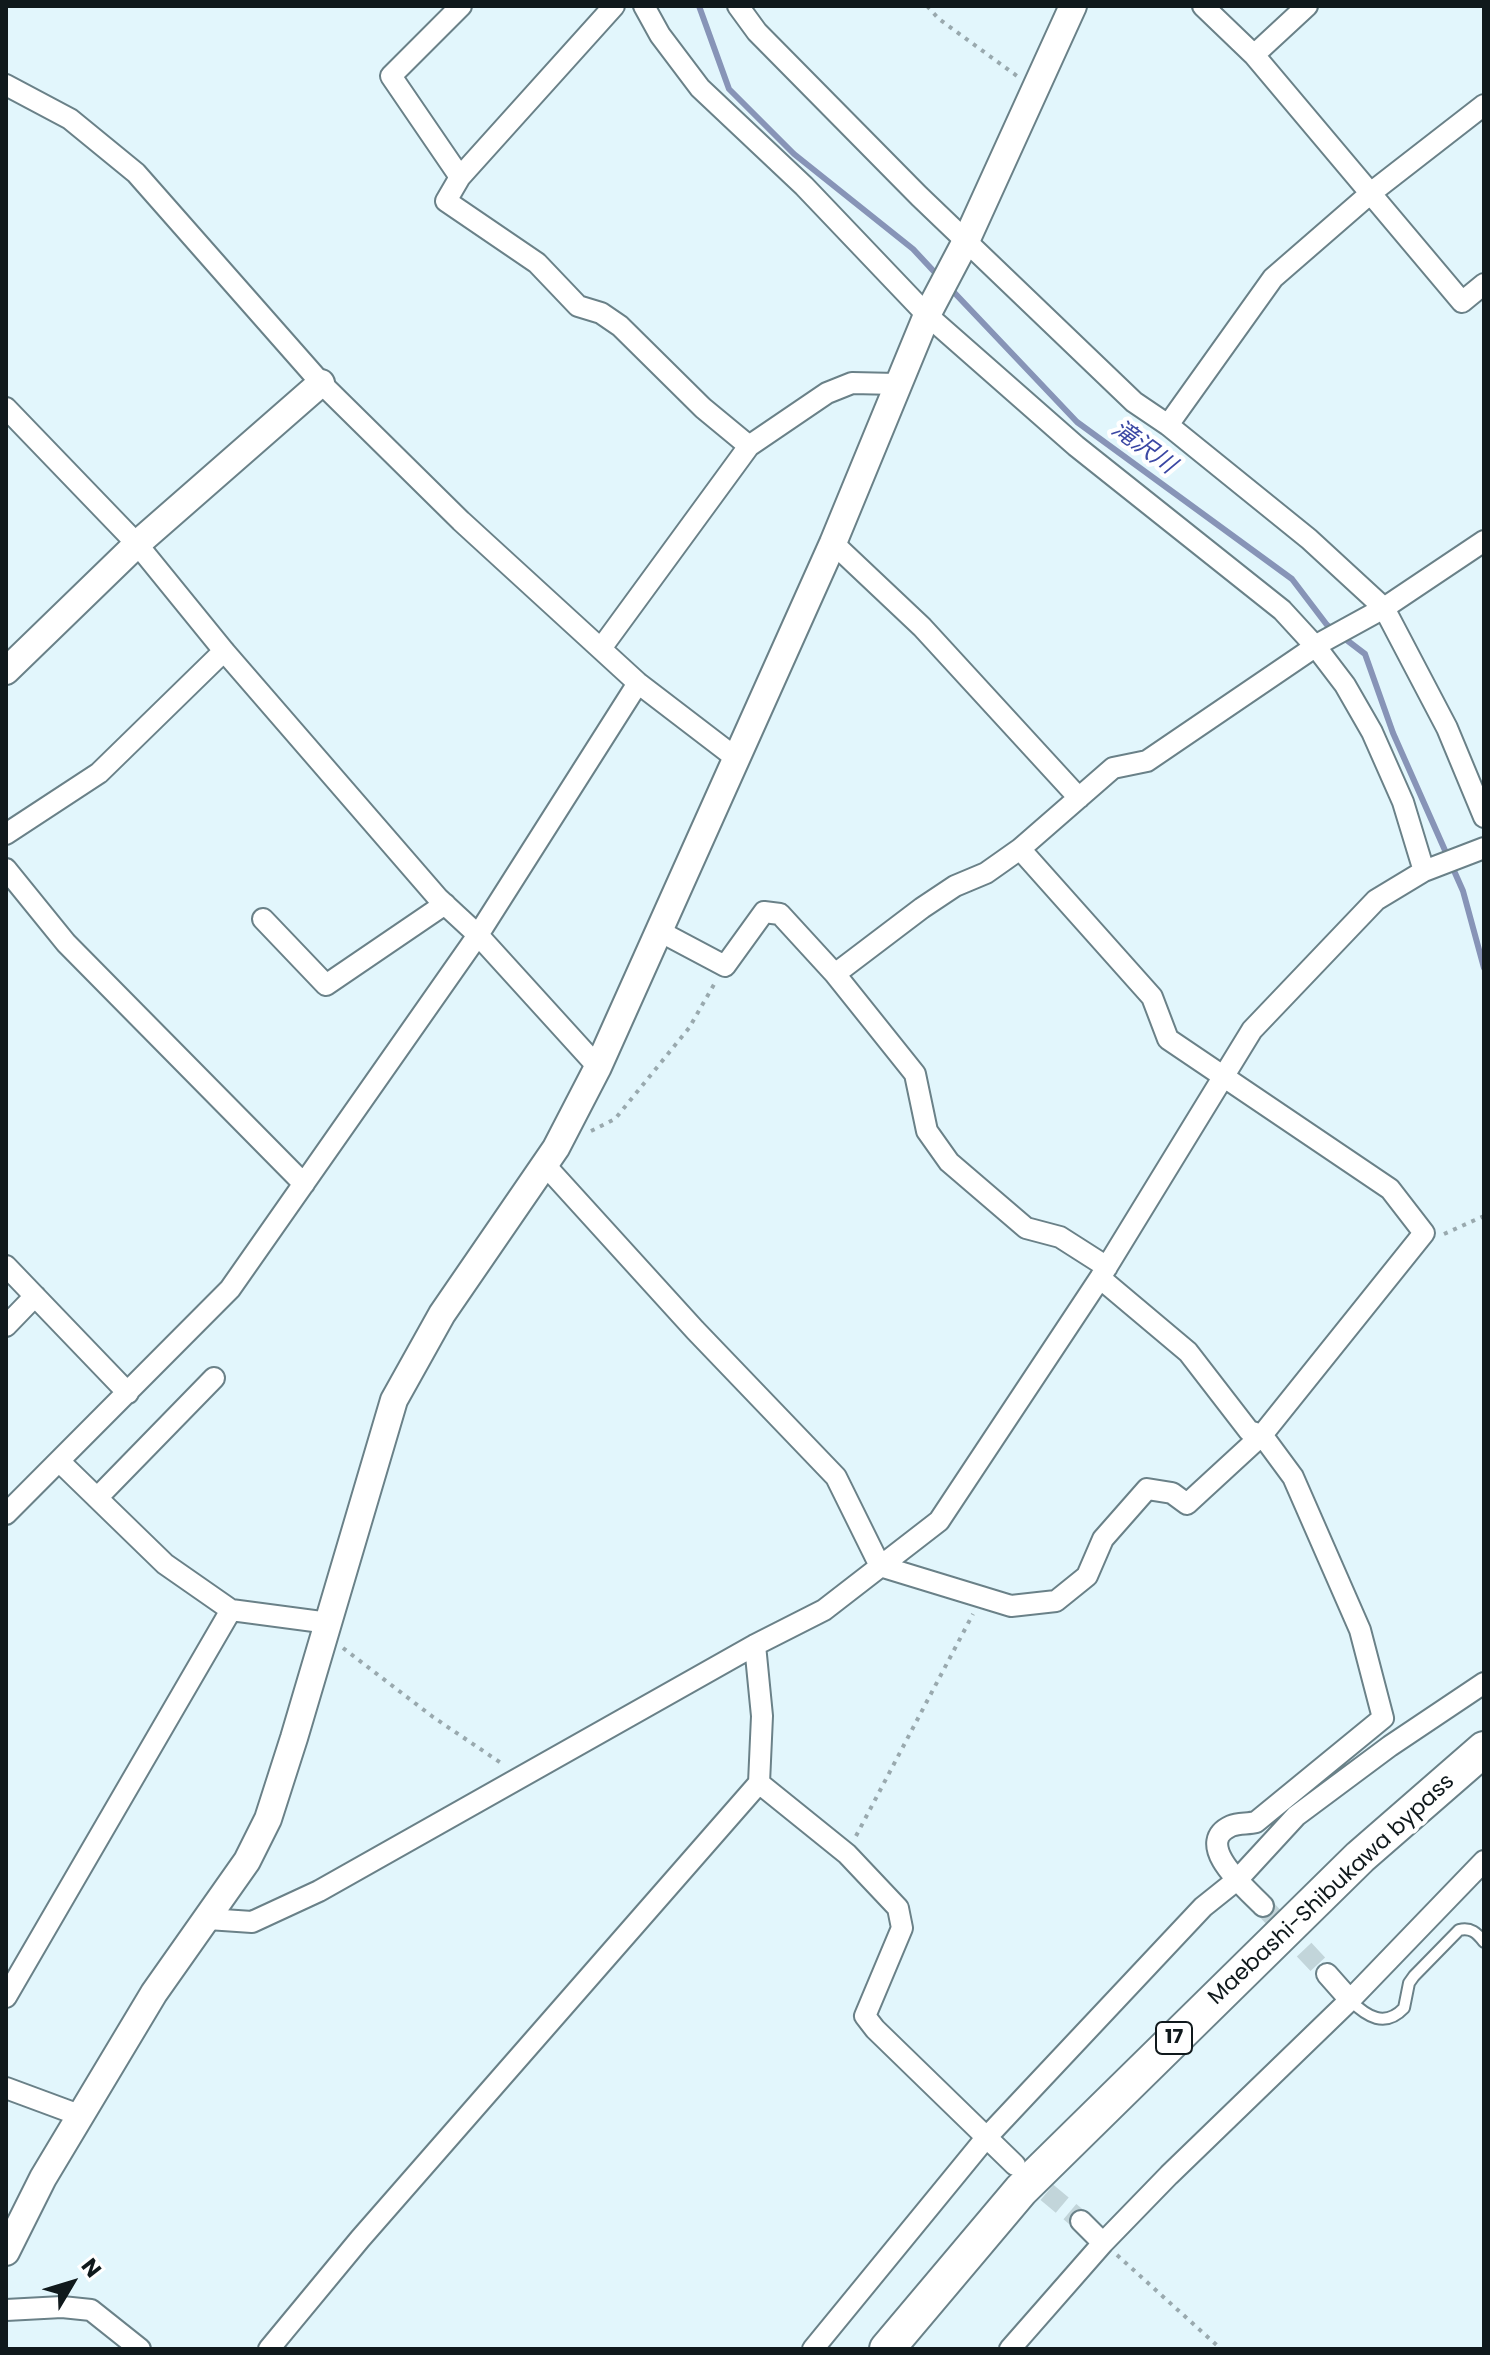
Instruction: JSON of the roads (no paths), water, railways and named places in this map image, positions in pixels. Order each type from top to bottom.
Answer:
[{"type":"highway","name":"Maebashi-Shibukawa bypass","points":[[887,2349],[1021,2190],[1360,1857],[1484,1749]]},
{"type":"street","points":[[460,177],[391,76],[461,6]]},
{"type":"street","points":[[614,6],[460,177],[446,201],[537,263],[578,306],[601,313],[620,326],[703,408],[749,446]]},
{"type":"street","points":[[644,6],[660,35],[700,88],[804,186],[927,315],[1076,446],[1282,610],[1319,644],[1372,732],[1430,869]]},
{"type":"street","points":[[738,6],[787,64],[1134,402],[1168,425],[1332,558],[1384,608],[1447,728],[1484,817]]},
{"type":"street","points":[[6,2252],[79,2115],[154,1993],[247,1861],[268,1819],[394,1400],[442,1314],[551,1157],[598,1067],[833,543],[927,315],[966,241],[1073,6]]},
{"type":"street","points":[[1203,6],[1254,55],[1462,302],[1484,284]]},
{"type":"street","points":[[1254,55],[1307,6]]},
{"type":"street","points":[[6,85],[70,119],[136,173],[321,383],[461,521],[638,683],[736,758]]},
{"type":"street","points":[[1168,425],[1273,278],[1372,192],[1484,105]]},
{"type":"street","points":[[6,671],[137,544],[321,383]]},
{"type":"street","points":[[602,647],[749,446],[827,393],[852,383],[897,384]]},
{"type":"street","points":[[6,408],[137,544],[224,651],[445,904],[478,935],[598,1067]]},
{"type":"street","points":[[835,974],[922,908],[955,886],[986,873],[1020,849],[1113,768],[1147,761],[1319,644],[1384,608],[1484,541]]},
{"type":"street","points":[[833,543],[922,627],[1079,798]]},
{"type":"street","points":[[6,834],[99,773],[224,651]]},
{"type":"street","points":[[6,1514],[230,1289],[478,935],[638,683]]},
{"type":"street","points":[[208,1919],[252,1922],[319,1891],[755,1645],[824,1610],[939,1521],[1104,1273],[1252,1030],[1376,900],[1430,869],[1481,848]]},
{"type":"street","points":[[551,1157],[695,1330],[836,1477],[880,1566],[1011,1606],[1056,1601],[1087,1576],[1103,1539],[1147,1489],[1172,1493],[1187,1504],[1262,1435],[1424,1233],[1390,1189],[1168,1039],[1152,997],[1020,849]]},
{"type":"street","points":[[6,869],[66,943],[304,1184]]},
{"type":"street","points":[[263,919],[326,985],[445,904]]},
{"type":"street","points":[[659,931],[725,966],[764,912],[780,914],[835,974],[915,1074],[927,1131],[949,1162],[1026,1228],[1060,1237],[1104,1273],[1188,1352],[1249,1431],[1262,1435],[1293,1477],[1360,1630],[1383,1718],[1256,1822],[1233,1825],[1224,1831],[1217,1849],[1220,1862],[1263,1906]]},
{"type":"street","points":[[6,1266],[128,1393]]},
{"type":"street","points":[[6,1326],[35,1296]]},
{"type":"street","points":[[97,1498],[214,1378]]},
{"type":"street","points":[[60,1462],[165,1564],[231,1610],[327,1628]]},
{"type":"street","points":[[6,1997],[231,1610]]},
{"type":"street","points":[[269,2349],[360,2239],[759,1783],[762,1716],[755,1645]]},
{"type":"street","points":[[813,2349],[985,2139],[1203,1907],[1238,1879],[1296,1816],[1390,1746],[1484,1683]]},
{"type":"street","points":[[759,1783],[847,1854],[898,1908],[902,1928],[865,2016],[985,2139],[1015,2165]]},
{"type":"street","points":[[1010,2349],[1103,2243],[1169,2175],[1350,2000],[1484,1861]]},
{"type":"street","points":[[1327,1974],[1350,2000]]},
{"type":"street","points":[[6,2088],[79,2115]]},
{"type":"street","points":[[1081,2221],[1103,2243]]},
{"type":"street","points":[[6,2310],[62,2307],[91,2310],[140,2349]]},
{"type":"lane","points":[[1350,2000],[1364,2014],[1387,2020],[1404,2008],[1409,1983],[1414,1976],[1459,1930],[1466,1928],[1474,1931],[1484,1942]]},
{"type":"waterway","name":"滝沢川","points":[[699,6],[729,89],[794,154],[913,249],[940,278]]},
{"type":"waterway","name":"滝沢川","points":[[948,286],[1077,422],[1292,579],[1327,625],[1365,654],[1393,733],[1463,891],[1484,968]]},
{"type":"tunnel","points":[[1263,1906],[1327,1974]]},
{"type":"tunnel","points":[[1024,2173],[1081,2221]]}]
